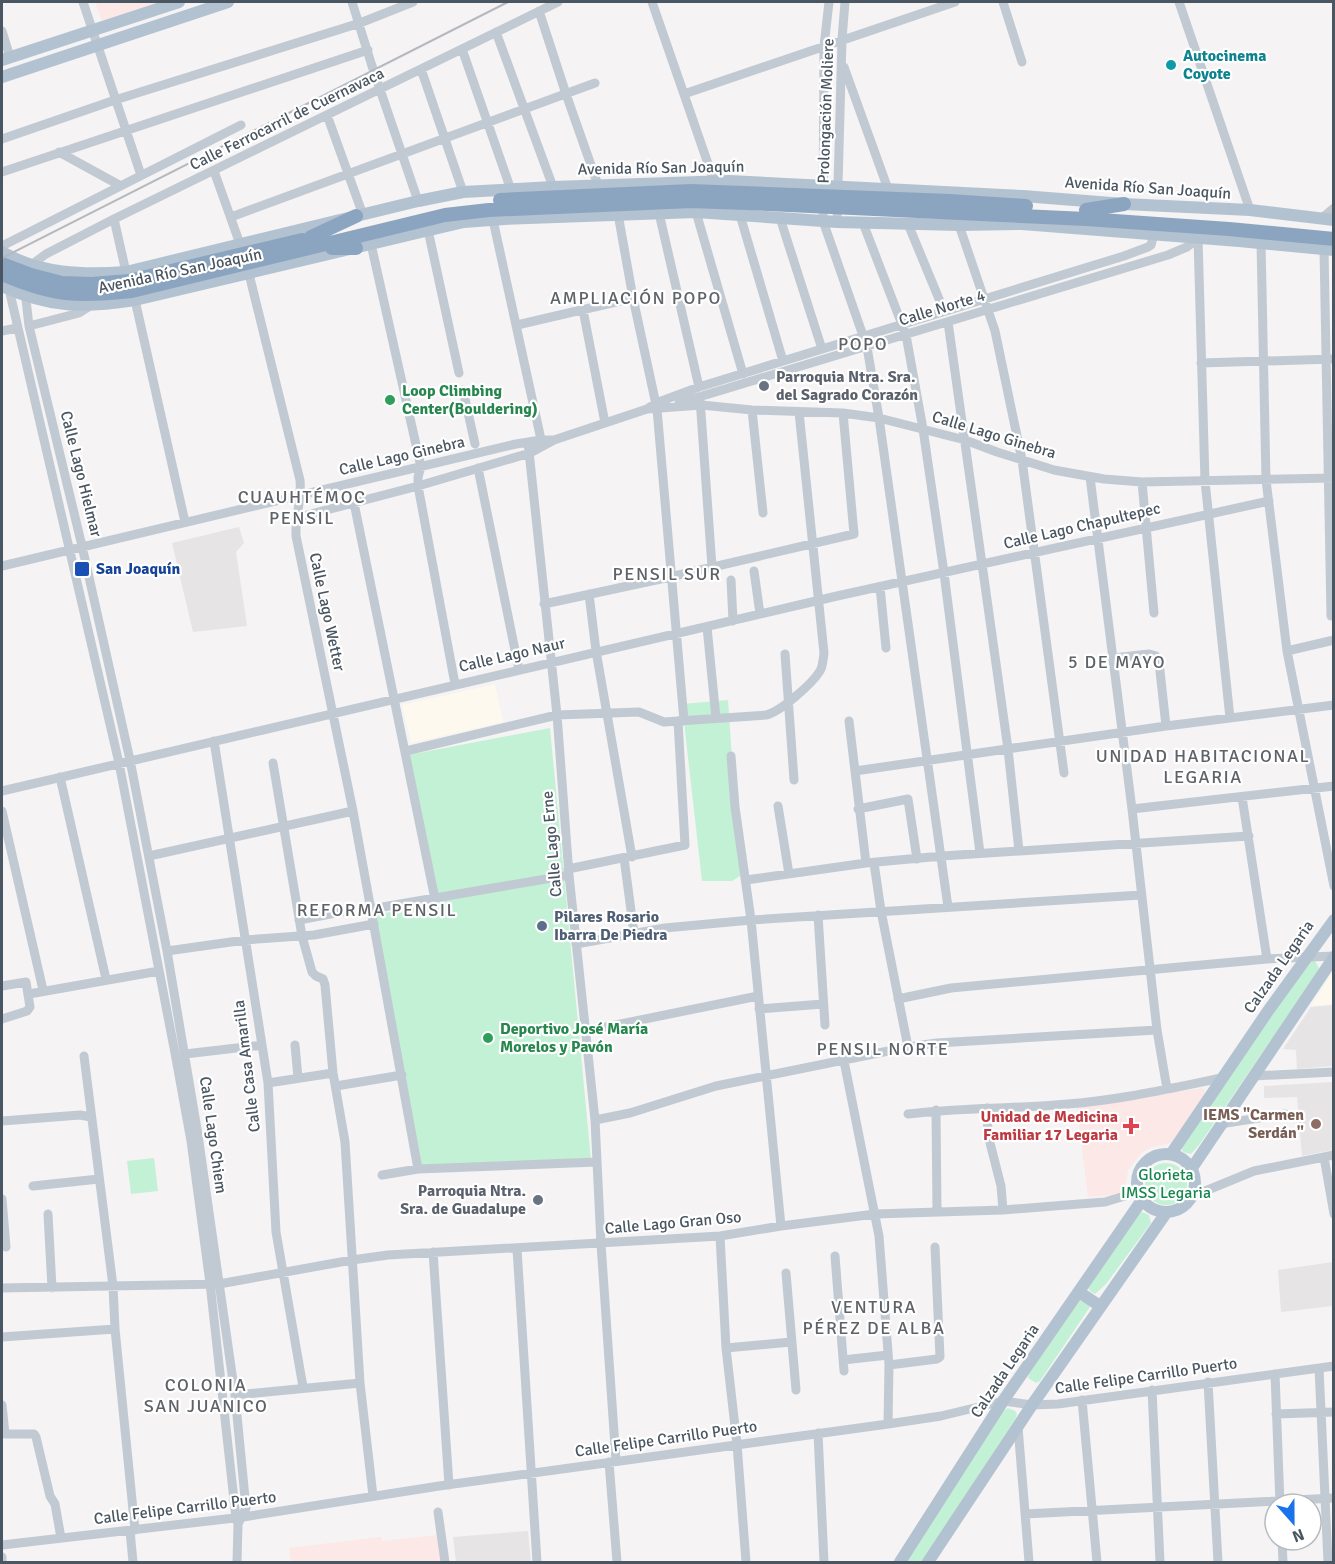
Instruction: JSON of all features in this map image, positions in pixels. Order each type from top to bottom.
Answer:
[{"type":"highway","points":[[511,190],[538,198]]},
{"type":"highway","name":"Avenida Río San Joaquín","points":[[2,274],[28,286],[60,294],[92,295],[132,291],[185,273],[310,243],[444,206],[465,202],[538,198],[949,206],[1086,215],[1227,220],[1334,230]]},
{"type":"highway","name":"Avenida Río San Joaquín","points":[[310,243],[467,211],[693,201]]},
{"type":"highway","points":[[1086,215],[1124,204]]},
{"type":"highway","points":[[499,219],[552,208]]},
{"type":"highway","points":[[1086,215],[1097,225],[1125,232]]},
{"type":"highway","name":"Avenida Río San Joaquín","points":[[1086,215],[1229,229],[1330,246]]},
{"type":"highway","points":[[310,243],[359,216]]},
{"type":"highway","points":[[310,243],[356,248]]},
{"type":"highway","name":"Avenida Río San Joaquín","points":[[2,264],[62,283],[92,284],[129,281],[185,273]]},
{"type":"main road","points":[[6,58],[179,2]]},
{"type":"main road","points":[[2,77],[228,2]]},
{"type":"main road","name":"Avenida Río San Joaquín","points":[[2,252],[30,265],[88,274],[126,272],[418,201],[464,192],[714,181],[1250,210],[1328,219]]},
{"type":"main road","points":[[726,213],[731,198],[729,181]]},
{"type":"main road","name":"Avenida Río San Joaquín","points":[[5,288],[64,305],[90,306],[135,300],[465,222],[659,213],[693,201],[726,213],[780,218],[863,223],[1022,225],[1330,246]]},
{"type":"main road","points":[[88,274],[90,306]]},
{"type":"main road","name":"Calzada Legaria","points":[[1171,1154],[1306,957],[1334,920]]},
{"type":"main road","points":[[1192,1168],[1334,957]]},
{"type":"main road","points":[[1171,1154],[1183,1159],[1192,1168],[1196,1186],[1193,1196],[1182,1208],[1166,1213],[1155,1210],[1140,1196],[1138,1175],[1147,1161],[1155,1156],[1171,1154]]},
{"type":"main road","name":"Calzada Legaria","points":[[900,1563],[1003,1401],[1079,1292],[1140,1196]]},
{"type":"main road","points":[[928,1563],[1032,1405],[1166,1213]]},
{"type":"main road","points":[[1079,1292],[1100,1306]]},
{"type":"street","points":[[83,2],[124,130],[141,175]]},
{"type":"street","points":[[352,2],[418,201]]},
{"type":"street","points":[[2,139],[115,100],[360,23],[413,2]]},
{"type":"street","name":"Calle Ferrocarril de Cuernavaca","points":[[30,265],[46,254],[114,219],[558,2]]},
{"type":"street","points":[[652,2],[714,181]]},
{"type":"street","points":[[824,2],[828,13]]},
{"type":"street","name":"Prolongación Moliere","points":[[823,221],[824,46],[830,2]]},
{"type":"street","name":"Prolongación Moliere","points":[[837,222],[845,2]]},
{"type":"street","points":[[684,94],[955,2]]},
{"type":"street","points":[[1003,2],[1022,62]]},
{"type":"street","points":[[1179,2],[1250,210]]},
{"type":"street","points":[[539,11],[598,185]]},
{"type":"street","points":[[2,31],[6,58]]},
{"type":"street","points":[[496,32],[553,187]]},
{"type":"street","points":[[462,49],[511,190]]},
{"type":"street","points":[[2,172],[368,50]]},
{"type":"street","points":[[843,62],[888,189]]},
{"type":"street","points":[[421,69],[464,192]]},
{"type":"street","points":[[231,217],[595,84]]},
{"type":"street","points":[[327,115],[348,174],[359,216]]},
{"type":"street","name":"Calle Ferrocarril de Cuernavaca","points":[[2,246],[241,125]]},
{"type":"street","points":[[59,152],[121,186]]},
{"type":"street","points":[[214,171],[240,244]]},
{"type":"street","points":[[693,201],[743,374]]},
{"type":"street","points":[[1328,219],[1334,208]]},
{"type":"street","points":[[659,213],[700,396],[712,567]]},
{"type":"street","points":[[371,909],[435,899],[569,872],[685,845],[676,633],[653,407],[618,214]]},
{"type":"street","points":[[740,214],[783,361]]},
{"type":"street","points":[[780,218],[822,349]]},
{"type":"street","points":[[114,219],[126,272]]},
{"type":"street","points":[[499,219],[517,325],[542,443]]},
{"type":"street","points":[[823,221],[867,347],[948,906]]},
{"type":"street","points":[[863,223],[906,335],[923,429],[944,573],[980,853]]},
{"type":"street","points":[[908,224],[944,311]]},
{"type":"street","points":[[959,225],[995,331],[1022,459],[1064,773]]},
{"type":"street","points":[[428,230],[459,373]]},
{"type":"street","name":"Calle Norte 4","points":[[700,396],[743,374],[1144,249],[1151,245],[1154,234]]},
{"type":"street","points":[[1198,238],[1205,481],[1230,718]]},
{"type":"street","name":"Calle Norte 4","points":[[653,407],[700,396],[867,347],[1168,255],[1187,247],[1198,238]]},
{"type":"street","points":[[1260,243],[1266,480],[1287,651],[1334,886]]},
{"type":"street","points":[[370,244],[421,467],[418,486],[455,684]]},
{"type":"street","points":[[1330,246],[1331,616]]},
{"type":"street","name":"Calle Lago Hielmar","points":[[30,265],[25,295],[30,326],[130,760]]},
{"type":"street","name":"Calle Lago Wetter","points":[[249,274],[300,480],[296,536],[353,811],[418,1169]]},
{"type":"street","name":"Calle Lago Hielmar","points":[[5,288],[17,328],[119,763]]},
{"type":"street","points":[[517,325],[633,298]]},
{"type":"street","points":[[135,300],[185,522]]},
{"type":"street","points":[[30,326],[79,313],[90,306]]},
{"type":"street","points":[[583,310],[605,423]]},
{"type":"street","points":[[948,322],[1008,749],[1019,851]]},
{"type":"street","points":[[2,331],[17,328]]},
{"type":"street","points":[[1201,363],[1330,359]]},
{"type":"street","points":[[463,390],[475,444]]},
{"type":"street","name":"Calle Lago Ginebra","points":[[700,396],[752,410],[879,418],[965,440],[1054,470],[1090,477],[1142,482],[1332,478]]},
{"type":"street","name":"Calle Lago Ginebra","points":[[2,566],[528,442],[542,443],[653,407]]},
{"type":"street","points":[[752,410],[763,513]]},
{"type":"street","points":[[406,751],[557,716],[607,712],[643,713],[660,722],[681,721],[772,714],[788,703],[822,669],[824,653],[799,412]]},
{"type":"street","points":[[544,604],[854,534],[843,414]]},
{"type":"street","name":"Calle Lago Erne","points":[[528,442],[557,716],[569,872],[595,1120],[617,1563]]},
{"type":"street","name":"Calle Lago Ginebra","points":[[296,518],[418,486],[530,453],[542,443]]},
{"type":"street","points":[[478,468],[519,670]]},
{"type":"street","points":[[1090,477],[1132,808],[1157,1030],[1167,1089]]},
{"type":"street","points":[[1142,482],[1154,613]]},
{"type":"street","name":"Calle Lago Chapultepec","points":[[902,582],[1269,501]]},
{"type":"street","points":[[354,503],[435,899]]},
{"type":"street","points":[[754,571],[760,614]]},
{"type":"street","points":[[731,580],[734,621]]},
{"type":"street","name":"Calle Lago Naur","points":[[2,791],[596,651],[902,582]]},
{"type":"street","points":[[880,587],[886,648]]},
{"type":"street","points":[[589,594],[628,857],[634,933]]},
{"type":"street","points":[[707,627],[716,718]]},
{"type":"street","points":[[1287,651],[1334,640]]},
{"type":"street","points":[[785,654],[794,780]]},
{"type":"street","points":[[1113,658],[1149,654],[1156,656],[1159,662],[1166,726]]},
{"type":"street","points":[[855,771],[1166,726],[1334,705]]},
{"type":"street","points":[[849,721],[858,809],[908,1047]]},
{"type":"street","name":"Calle Casa Amarilla","points":[[214,741],[268,1083],[276,1232],[303,1387]]},
{"type":"street","points":[[731,756],[735,807],[751,920],[781,1226]]},
{"type":"street","name":"Calle Lago Chiem","points":[[130,760],[185,1054],[215,1284],[239,1520]]},
{"type":"street","name":"Calle Lago Chiem","points":[[119,763],[191,1141],[235,1395],[246,1508],[239,1520]]},
{"type":"street","points":[[273,763],[302,936],[312,972],[323,979],[325,985],[333,1073],[345,1142],[360,1383],[373,1496]]},
{"type":"street","points":[[60,777],[105,979]]},
{"type":"street","points":[[1132,808],[1334,786]]},
{"type":"street","points":[[1242,797],[1268,959]]},
{"type":"street","points":[[858,809],[908,799],[917,859]]},
{"type":"street","points":[[778,806],[789,874]]},
{"type":"street","points":[[2,811],[43,990]]},
{"type":"street","points":[[149,856],[353,811]]},
{"type":"street","points":[[746,880],[870,863],[942,856],[1249,836]]},
{"type":"street","points":[[576,944],[665,928],[751,920],[948,906],[1141,896]]},
{"type":"street","points":[[299,920],[351,910]]},
{"type":"street","points":[[818,915],[825,1025]]},
{"type":"street","points":[[167,951],[245,940],[338,932],[374,924]]},
{"type":"street","points":[[898,999],[951,988],[1268,959],[1334,957]]},
{"type":"street","points":[[30,994],[159,970]]},
{"type":"street","points":[[2,986],[26,982],[30,994],[29,1009],[2,1019]]},
{"type":"street","points":[[586,1031],[758,996]]},
{"type":"street","points":[[759,1009],[823,1004]]},
{"type":"street","points":[[595,1120],[630,1113],[716,1086],[765,1074],[844,1061],[908,1047],[937,1043],[1157,1030]]},
{"type":"street","points":[[185,1054],[262,1045]]},
{"type":"street","points":[[296,1046],[298,1078]]},
{"type":"street","points":[[84,1056],[113,1286],[133,1563]]},
{"type":"street","points":[[844,1061],[879,1236],[889,1360],[888,1424]]},
{"type":"street","points":[[1253,1076],[1334,1072]]},
{"type":"street","points":[[268,1083],[333,1073]]},
{"type":"street","points":[[336,1086],[402,1075]]},
{"type":"street","points":[[908,1114],[936,1110],[1068,1104],[1222,1078]]},
{"type":"street","points":[[987,1108],[988,1135],[1001,1186],[1003,1209]]},
{"type":"street","points":[[936,1110],[938,1211]]},
{"type":"street","points":[[1220,1124],[1285,1114]]},
{"type":"street","points":[[2,1121],[80,1115],[91,1117]]},
{"type":"street","points":[[1193,1196],[1254,1171],[1329,1156],[1334,1214]]},
{"type":"street","points":[[382,1175],[418,1169],[597,1162]]},
{"type":"street","points":[[33,1186],[99,1179]]},
{"type":"street","name":"Calle Lago Gran Oso","points":[[2,1288],[215,1284],[352,1260],[434,1252],[720,1236],[875,1214],[1003,1209],[1105,1202],[1140,1196]]},
{"type":"street","points":[[2,1199],[6,1247]]},
{"type":"street","points":[[48,1214],[52,1288]]},
{"type":"street","points":[[720,1236],[726,1348],[737,1444],[746,1563]]},
{"type":"street","points":[[843,1360],[937,1359],[940,1357],[935,1247]]},
{"type":"street","points":[[517,1249],[537,1563]]},
{"type":"street","points":[[434,1252],[449,1485]]},
{"type":"street","points":[[835,1256],[844,1371]]},
{"type":"street","points":[[786,1273],[796,1390]]},
{"type":"street","points":[[2,1337],[115,1329]]},
{"type":"street","points":[[726,1348],[791,1342]]},
{"type":"street","name":"Calle Felipe Carrillo Puerto","points":[[2,1545],[239,1520],[373,1496],[941,1416],[1003,1401],[1032,1405],[1082,1400],[1334,1366]]},
{"type":"street","points":[[1319,1368],[1330,1499],[1328,1563]]},
{"type":"street","points":[[1275,1374],[1280,1492]]},
{"type":"street","points":[[1208,1382],[1218,1563]]},
{"type":"street","points":[[235,1395],[360,1383]]},
{"type":"street","points":[[1152,1390],[1160,1563]]},
{"type":"street","points":[[1082,1400],[1097,1563]]},
{"type":"street","points":[[2,1405],[5,1434],[34,1434],[36,1437],[50,1496],[55,1504],[61,1538]]},
{"type":"street","points":[[1276,1414],[1334,1412]]},
{"type":"street","points":[[1018,1427],[1029,1563]]},
{"type":"street","points":[[818,1434],[824,1563]]},
{"type":"street","points":[[1025,1514],[1263,1504]]},
{"type":"street","points":[[438,1512],[445,1563]]},
{"type":"street","points":[[237,1563],[239,1520]]},
{"type":"street","points":[[2,1557],[2,1563]]},
{"type":"shaded area","points":[[95,2],[161,2],[102,21]]},
{"type":"shaded area","points":[[239,527],[244,543],[236,552],[247,626],[193,632],[172,543]]},
{"type":"shaded area","points":[[495,684],[503,722],[411,743],[402,705]]},
{"type":"shaded area","points":[[1333,971],[1333,1004],[1311,1006]]},
{"type":"shaded area","points":[[1333,1005],[1333,1066],[1297,1069],[1296,1050],[1283,1049],[1311,1007]]},
{"type":"shaded area","name":"IEMS \"Carmen Serdán\"","points":[[1333,1082],[1333,1150],[1302,1156],[1297,1097],[1264,1098],[1264,1086]]},
{"type":"shaded area","name":"Unidad de Medicina Familiar 17 Legaria","points":[[1202,1088],[1205,1090],[1205,1096],[1171,1143],[1150,1148],[1141,1153],[1128,1170],[1124,1194],[1088,1197],[1077,1108]]},
{"type":"shaded area","points":[[1333,1262],[1333,1306],[1281,1312],[1278,1270]]},
{"type":"shaded area","points":[[528,1531],[531,1562],[456,1562],[453,1537]]},
{"type":"shaded area","points":[[438,1535],[442,1562],[291,1562],[289,1548],[381,1537],[382,1541]]},
{"type":"green space","points":[[728,700],[740,876],[732,881],[702,881],[682,704]]},
{"type":"green space","name":"Deportivo José María Morelos y Pavón","points":[[550,728],[591,1160],[420,1168],[374,915],[438,903],[408,755]]},
{"type":"green space","points":[[1312,961],[1315,961],[1319,968],[1316,974],[1199,1145],[1191,1154],[1183,1152],[1182,1148],[1274,1009]]},
{"type":"green space","points":[[154,1158],[158,1191],[131,1194],[127,1161]]},
{"type":"green space","name":"Glorieta IMSS Legaria","points":[[1166,1163],[1181,1169],[1187,1184],[1181,1199],[1166,1205],[1151,1199],[1145,1184],[1151,1169]]},
{"type":"green space","points":[[1142,1212],[1149,1215],[1151,1223],[1106,1284],[1095,1294],[1090,1291],[1088,1288],[1135,1218]]},
{"type":"green space","points":[[1084,1299],[1090,1307],[1040,1381],[1036,1383],[1028,1378],[1075,1303]]},
{"type":"green space","points":[[1008,1408],[1017,1414],[1015,1419],[922,1562],[905,1562],[1003,1411]]},
{"type":"railway","points":[[2,258],[508,2]]},
{"type":"place","name":"Autocinema Coyote","points":[[1171,65]]},
{"type":"place","name":"Parroquia Ntra. Sra. del Sagrado Corazón","points":[[764,386]]},
{"type":"place","name":"Loop Climbing Center(Bouldering)","points":[[390,400]]},
{"type":"place","name":"San Joaquín","points":[[82,569]]},
{"type":"place","name":"Pilares Rosario Ibarra De Piedra","points":[[542,926]]},
{"type":"place","name":"Deportivo José María Morelos y Pavón","points":[[488,1038]]},
{"type":"place","name":"IEMS \"Carmen Serdán\"","points":[[1316,1124]]},
{"type":"place","name":"Unidad de Medicina Familiar 17 Legaria","points":[[1131,1126]]},
{"type":"place","name":"Parroquia Ntra. Sra. de Guadalupe","points":[[538,1200]]},
{"type":"district","name":"AMPLIACIÓN POPO","points":[[636,298]]},
{"type":"district","name":"POPO","points":[[863,344]]},
{"type":"district","name":"CUAUHTÉMOC PENSIL","points":[[302,507]]},
{"type":"district","name":"PENSIL SUR","points":[[667,574]]},
{"type":"district","name":"5 DE MAYO","points":[[1117,662]]},
{"type":"district","name":"UNIDAD HABITACIONAL LEGARIA","points":[[1203,766]]},
{"type":"district","name":"REFORMA PENSIL","points":[[377,910]]},
{"type":"district","name":"PENSIL NORTE","points":[[883,1049]]},
{"type":"district","name":"VENTURA PÉREZ DE ALBA","points":[[874,1317]]},
{"type":"district","name":"COLONIA SAN JUANICO","points":[[206,1395]]}]
